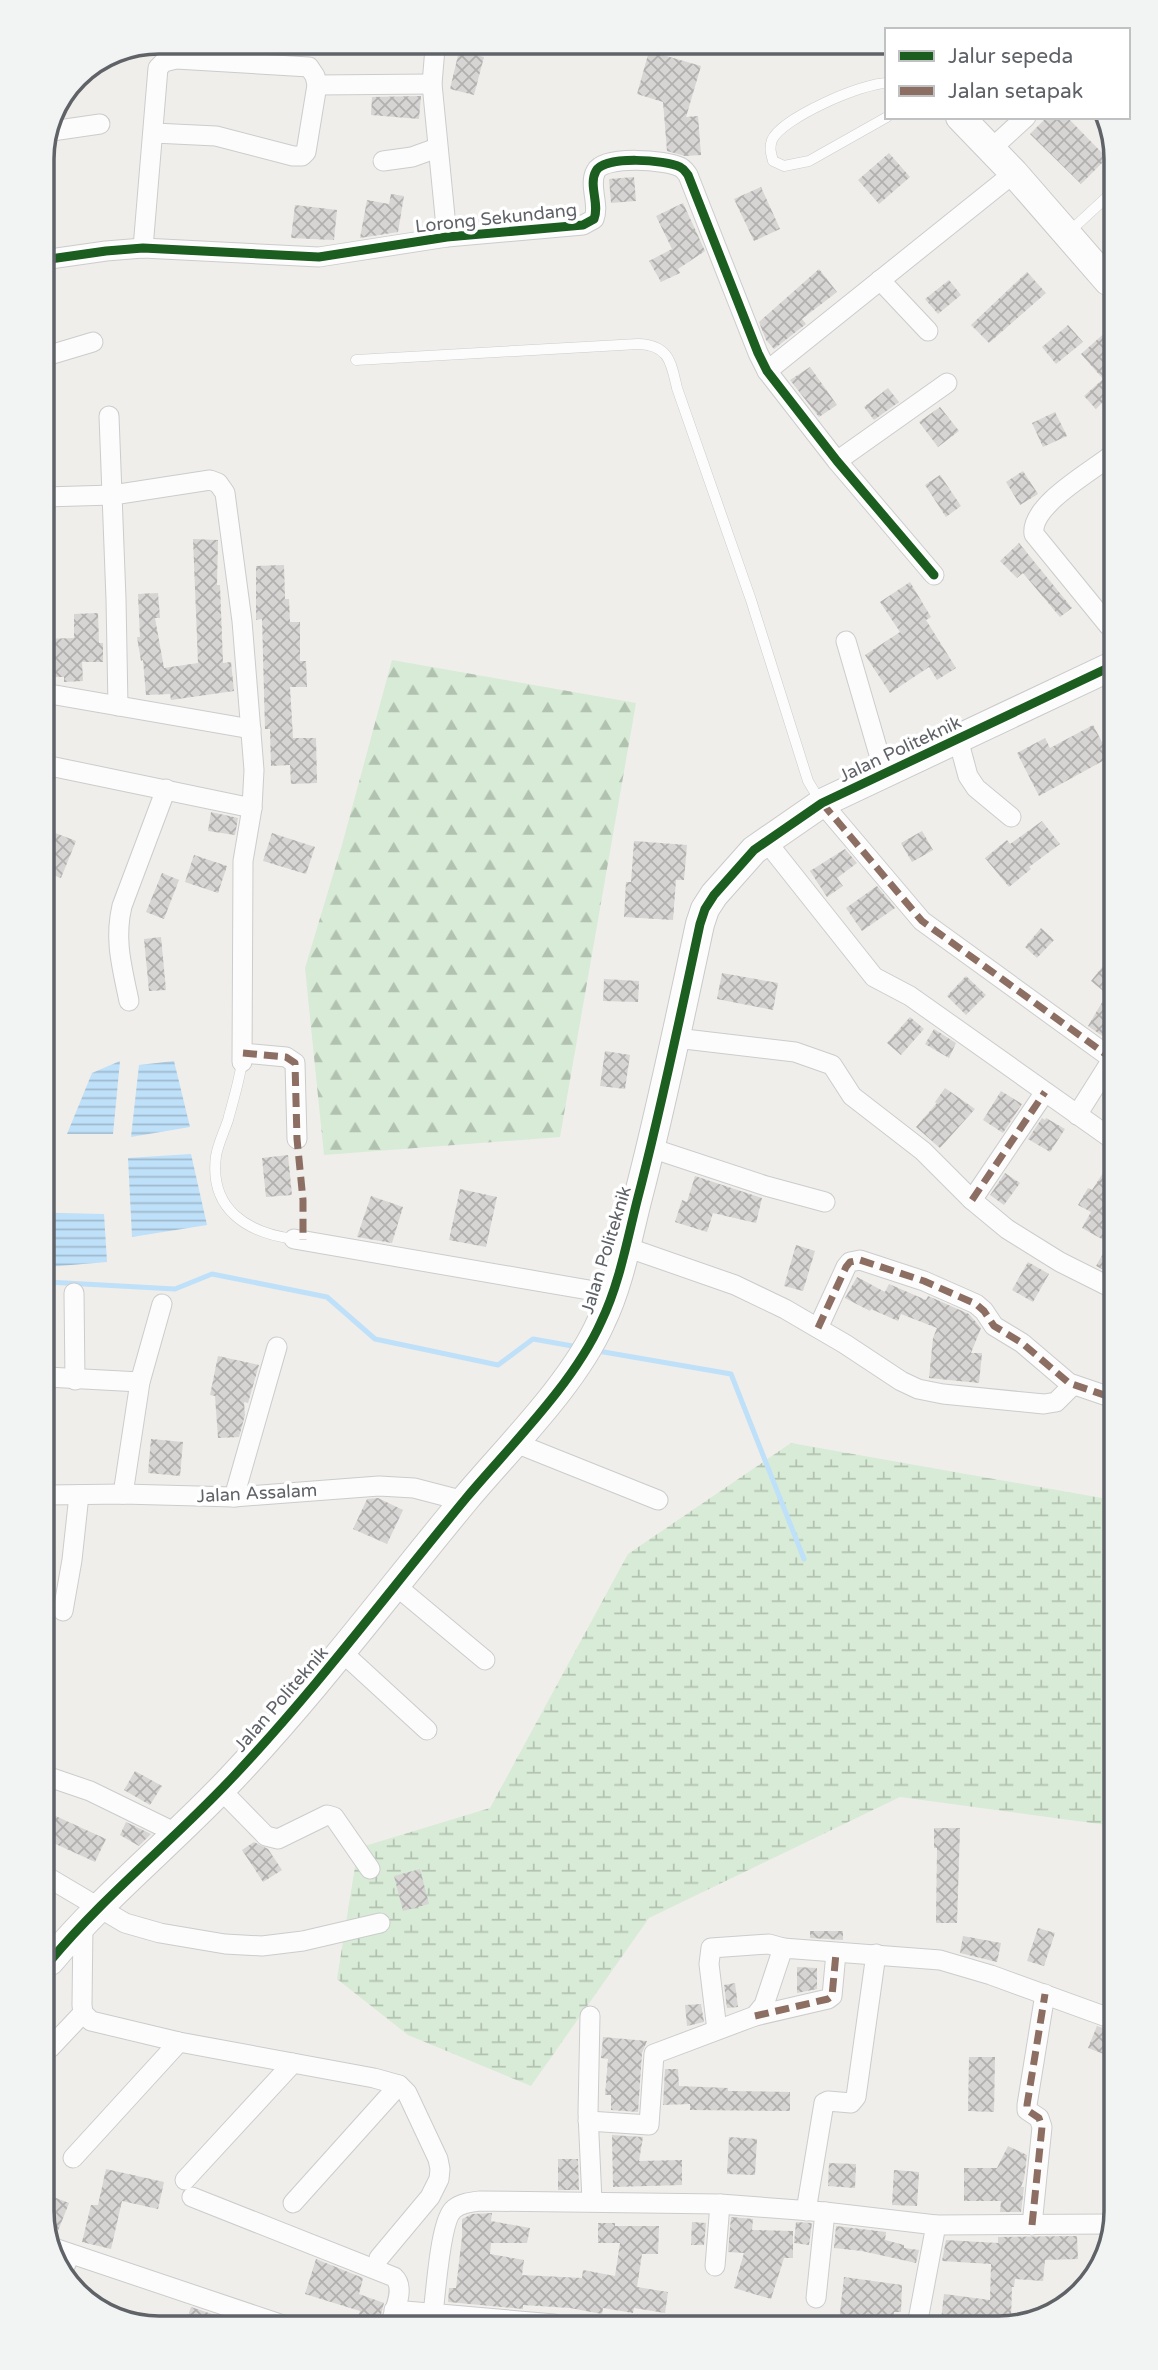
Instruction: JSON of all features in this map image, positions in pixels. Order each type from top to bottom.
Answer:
[{"type":"street","points":[[434,54],[432,84],[447,237]]},
{"type":"street","points":[[143,248],[158,68],[164,62],[176,59],[309,67],[315,76],[317,85],[306,152],[302,156],[215,136],[154,133]]},
{"type":"street","points":[[317,85],[432,84]]},
{"type":"street","points":[[962,119],[1014,173],[1104,277]]},
{"type":"street","points":[[991,149],[1024,119]]},
{"type":"street","points":[[59,130],[100,124]]},
{"type":"street","points":[[383,161],[412,157],[437,148]]},
{"type":"street","name":"Lorong Sekundang","points":[[54,258],[143,248],[319,257],[447,237],[583,225],[594,219],[597,211],[593,181],[596,170],[601,165],[618,160],[678,166],[688,174],[766,371]]},
{"type":"street","points":[[934,575],[837,461],[766,371],[1014,173]]},
{"type":"street","points":[[880,280],[928,331]]},
{"type":"street","points":[[54,354],[93,342]]},
{"type":"street","points":[[837,461],[947,383]]},
{"type":"street","points":[[109,416],[118,706]]},
{"type":"street","points":[[1104,466],[1050,502],[1037,515],[1032,527],[1034,534],[1104,620]]},
{"type":"street","points":[[54,497],[113,495],[210,481],[218,483],[225,493],[242,621],[254,770],[252,808],[243,861],[243,1058],[286,1057],[295,1063],[297,1139]]},
{"type":"street","points":[[846,641],[886,775]]},
{"type":"street","name":"Jalan Politeknik","points":[[54,1956],[90,1916],[220,1790],[343,1653],[395,1585],[557,1391],[588,1349],[612,1294],[626,1247],[705,909],[714,895],[738,866],[766,841],[822,803],[1104,670]]},
{"type":"street","points":[[54,696],[251,729]]},
{"type":"street","points":[[958,739],[968,776],[976,788],[1011,817]]},
{"type":"street","points":[[54,767],[252,808]]},
{"type":"street","points":[[129,1001],[118,948],[117,925],[166,789]]},
{"type":"street","points":[[822,803],[922,922],[1104,1054]]},
{"type":"street","points":[[766,841],[874,976],[910,996],[1104,1134]]},
{"type":"street","points":[[676,1038],[795,1052],[832,1065],[852,1097],[923,1151],[972,1200],[1007,1228],[1060,1262],[1104,1284]]},
{"type":"street","points":[[1077,1115],[1104,1071]]},
{"type":"street","points":[[972,1200],[1045,1092]]},
{"type":"street","points":[[651,1148],[825,1202]]},
{"type":"street","points":[[294,1239],[612,1294]]},
{"type":"street","points":[[626,1247],[735,1285],[818,1328],[901,1381],[930,1392],[1044,1404],[1056,1402],[1073,1385]]},
{"type":"street","points":[[818,1328],[846,1268],[850,1262],[860,1260],[924,1281],[976,1304],[994,1326],[1022,1343],[1073,1385],[1104,1395]]},
{"type":"street","points":[[74,1293],[75,1380]]},
{"type":"street","points":[[123,1494],[141,1382],[162,1304]]},
{"type":"street","points":[[234,1497],[277,1347]]},
{"type":"street","points":[[54,1378],[141,1382]]},
{"type":"street","points":[[513,1442],[658,1500]]},
{"type":"street","name":"Jalan Assalam","points":[[54,1496],[123,1494],[234,1497],[379,1486],[414,1488],[464,1501]]},
{"type":"street","points":[[63,1611],[79,1495]]},
{"type":"street","points":[[395,1585],[485,1660]]},
{"type":"street","points":[[343,1653],[428,1730]]},
{"type":"street","points":[[54,1778],[90,1791],[176,1833]]},
{"type":"street","points":[[220,1790],[266,1836],[278,1839],[327,1815],[334,1817],[370,1869]]},
{"type":"street","points":[[54,1886],[90,1916],[142,1929],[238,1945],[262,1946],[303,1941],[380,1923]]},
{"type":"street","points":[[90,1916],[83,2013],[87,2019],[179,2042],[374,2078],[399,2085],[407,2093],[438,2159],[439,2179],[430,2197],[379,2258]]},
{"type":"street","points":[[717,2030],[709,1964],[710,1948],[769,1944],[783,1948],[836,1953],[940,1960],[1104,2016]]},
{"type":"street","points":[[755,2016],[764,2005],[783,1948]]},
{"type":"street","points":[[588,2121],[649,2125],[654,2054],[755,2016],[828,1999],[832,1996],[836,1953]]},
{"type":"street","points":[[806,2211],[824,2103],[828,2101],[849,2104],[855,2101],[876,1954]]},
{"type":"street","points":[[1032,2225],[1042,2127],[1039,2118],[1027,2110],[1027,2105],[1045,1994]]},
{"type":"street","points":[[54,2044],[83,2013]]},
{"type":"street","points":[[590,2016],[588,2121],[592,2201]]},
{"type":"street","points":[[72,2158],[179,2042]]},
{"type":"street","points":[[293,2063],[188,2189],[394,2277],[399,2282],[400,2289],[393,2316]]},
{"type":"street","points":[[293,2203],[399,2085]]},
{"type":"street","points":[[433,2313],[443,2236],[450,2213],[456,2207],[480,2201],[720,2204],[825,2212],[936,2225],[1103,2224]]},
{"type":"street","points":[[715,2266],[720,2204]]},
{"type":"street","points":[[816,2298],[825,2212]]},
{"type":"street","points":[[919,2316],[936,2225]]},
{"type":"street","points":[[68,2263],[252,2316]]},
{"type":"street","points":[[408,2316],[433,2313],[466,2316]]},
{"type":"lane","points":[[885,83],[848,91],[797,118],[773,137],[770,150],[773,161],[784,166],[809,161],[885,118]]},
{"type":"lane","points":[[1066,234],[1104,200]]},
{"type":"lane","points":[[356,360],[638,344],[652,345],[662,350],[672,364],[677,388],[751,600],[808,781],[814,795],[822,803]]},
{"type":"lane","points":[[243,1058],[216,1155],[217,1187],[223,1201],[239,1221],[280,1237],[294,1239]]},
{"type":"green space","points":[[392,660],[636,703],[560,1137],[324,1155],[305,968],[342,845]]},
{"type":"green space","points":[[791,1443],[1104,1498],[1104,1825],[900,1797],[649,1918],[531,2086],[408,2035],[337,1979],[358,1848],[490,1808],[628,1554]]},
{"type":"water","points":[[120,1061],[113,1134],[67,1134],[92,1073]]},
{"type":"water","points":[[174,1061],[190,1127],[131,1137],[139,1065]]},
{"type":"water","points":[[191,1154],[207,1225],[132,1237],[128,1158]]},
{"type":"water","points":[[54,1213],[104,1214],[107,1262],[54,1266]]},
{"type":"building","points":[[458,54],[484,57],[474,95],[450,89]]},
{"type":"building","points":[[648,54],[659,54],[701,66],[686,117],[698,116],[701,155],[685,156],[667,151],[663,102],[637,94]]},
{"type":"building","points":[[421,96],[419,119],[371,115],[372,97]]},
{"type":"building","points":[[1045,119],[1069,119],[1104,154],[1104,161],[1081,184],[1030,134]]},
{"type":"building","points":[[889,153],[910,177],[879,204],[858,180]]},
{"type":"building","points":[[634,177],[636,201],[611,203],[609,179]]},
{"type":"building","points":[[761,187],[780,229],[754,241],[734,199]]},
{"type":"building","points":[[391,194],[404,196],[398,232],[360,238],[367,200],[389,204]]},
{"type":"building","points":[[683,203],[705,251],[678,269],[680,273],[661,282],[649,261],[672,249],[656,216]]},
{"type":"building","points":[[295,205],[337,210],[334,240],[291,238]]},
{"type":"building","points":[[819,269],[837,292],[802,319],[806,324],[774,349],[766,340],[759,322]]},
{"type":"building","points":[[1027,272],[1046,293],[989,343],[971,325]]},
{"type":"building","points":[[949,280],[961,295],[938,314],[925,299]]},
{"type":"building","points":[[1068,325],[1083,342],[1056,364],[1042,347]]},
{"type":"building","points":[[1104,334],[1104,401],[1096,409],[1084,396],[1103,379],[1081,354]]},
{"type":"building","points":[[810,367],[837,405],[819,417],[790,380]]},
{"type":"building","points":[[888,388],[899,402],[874,420],[864,407]]},
{"type":"building","points":[[940,407],[959,431],[938,447],[919,422]]},
{"type":"building","points":[[1055,412],[1067,436],[1043,447],[1032,423]]},
{"type":"building","points":[[1023,471],[1038,494],[1020,505],[1006,482]]},
{"type":"building","points":[[940,475],[961,506],[946,517],[925,485]]},
{"type":"building","points":[[193,539],[218,540],[217,585],[220,585],[223,663],[231,662],[234,691],[171,700],[170,694],[146,695],[143,660],[141,661],[137,637],[140,637],[138,594],[158,593],[160,618],[155,618],[164,668],[198,663]]},
{"type":"building","points":[[1019,543],[1072,608],[1060,617],[1023,573],[1017,578],[1000,561]]},
{"type":"building","points":[[284,565],[285,599],[289,599],[290,622],[300,622],[300,661],[306,661],[307,687],[290,687],[293,738],[316,738],[317,783],[291,784],[290,765],[271,766],[270,729],[265,729],[262,619],[256,620],[256,566]]},
{"type":"building","points":[[910,582],[931,617],[926,620],[956,668],[937,680],[929,667],[890,693],[865,655],[900,632],[880,602]]},
{"type":"building","points":[[98,613],[103,662],[82,662],[83,681],[64,682],[64,677],[54,677],[54,639],[74,638],[74,614]]},
{"type":"building","points":[[1093,725],[1104,746],[1104,760],[1039,796],[1017,753],[1045,738],[1050,748]]},
{"type":"building","points":[[211,812],[238,818],[235,835],[208,831]]},
{"type":"building","points":[[1042,821],[1060,844],[1029,867],[1031,869],[1009,887],[985,858],[1007,840],[1010,844]]},
{"type":"building","points":[[922,831],[933,850],[912,862],[901,843]]},
{"type":"building","points":[[54,832],[76,841],[61,878],[54,875]]},
{"type":"building","points":[[272,833],[315,847],[306,874],[263,861]]},
{"type":"building","points":[[634,841],[687,845],[684,880],[676,880],[673,920],[624,917],[626,882],[631,882]]},
{"type":"building","points":[[845,849],[857,863],[837,878],[843,886],[827,897],[810,871]]},
{"type":"building","points":[[194,855],[227,866],[218,893],[185,882]]},
{"type":"building","points":[[162,873],[179,880],[164,919],[146,912]]},
{"type":"building","points":[[877,886],[895,908],[862,931],[846,908]]},
{"type":"building","points":[[1041,928],[1054,940],[1037,958],[1025,947]]},
{"type":"building","points":[[161,937],[166,990],[149,991],[144,939]]},
{"type":"building","points":[[1104,965],[1104,992],[1091,981]]},
{"type":"building","points":[[722,973],[778,983],[773,1010],[717,999]]},
{"type":"building","points":[[966,976],[986,995],[966,1015],[947,996]]},
{"type":"building","points":[[604,979],[639,981],[638,1002],[603,1001]]},
{"type":"building","points":[[1104,999],[1104,1037],[1088,1026]]},
{"type":"building","points":[[910,1017],[924,1029],[901,1055],[887,1043]]},
{"type":"building","points":[[934,1029],[956,1043],[949,1058],[925,1044]]},
{"type":"building","points":[[605,1051],[630,1055],[625,1089],[600,1086]]},
{"type":"building","points":[[945,1088],[975,1109],[940,1148],[916,1127],[937,1103],[935,1102]]},
{"type":"building","points":[[1001,1091],[1022,1104],[1003,1133],[983,1120]]},
{"type":"building","points":[[1042,1118],[1065,1129],[1050,1152],[1028,1139]]},
{"type":"building","points":[[288,1155],[292,1195],[266,1197],[262,1158]]},
{"type":"building","points":[[1104,1171],[1104,1240],[1082,1228],[1091,1212],[1078,1205],[1088,1188],[1092,1190]]},
{"type":"building","points":[[1005,1173],[1020,1183],[1004,1205],[990,1195]]},
{"type":"building","points":[[695,1176],[762,1198],[756,1223],[713,1213],[707,1232],[675,1222],[682,1200],[687,1202]]},
{"type":"building","points":[[460,1189],[497,1197],[486,1247],[449,1240]]},
{"type":"building","points":[[371,1196],[403,1207],[392,1243],[357,1237]]},
{"type":"building","points":[[796,1245],[815,1251],[803,1291],[784,1286]]},
{"type":"building","points":[[1104,1252],[1104,1270],[1096,1266]]},
{"type":"building","points":[[1028,1262],[1049,1274],[1033,1302],[1012,1290]]},
{"type":"building","points":[[857,1277],[885,1292],[889,1284],[926,1300],[928,1296],[969,1314],[981,1328],[971,1353],[982,1353],[979,1383],[929,1378],[933,1338],[937,1328],[901,1314],[898,1321],[845,1298]]},
{"type":"building","points":[[218,1356],[259,1365],[248,1403],[244,1402],[245,1415],[239,1437],[218,1438],[215,1396],[210,1395]]},
{"type":"building","points":[[151,1439],[183,1442],[180,1476],[148,1473]]},
{"type":"building","points":[[378,1498],[403,1510],[387,1544],[353,1529],[367,1499]]},
{"type":"building","points":[[135,1771],[162,1786],[150,1805],[124,1790]]},
{"type":"building","points":[[54,1815],[106,1839],[95,1862],[54,1843]]},
{"type":"building","points":[[126,1822],[151,1834],[139,1846],[120,1835]]},
{"type":"building","points":[[934,1828],[960,1828],[957,1923],[936,1923],[937,1848],[934,1848]]},
{"type":"building","points":[[254,1842],[268,1849],[282,1870],[263,1882],[242,1850]]},
{"type":"building","points":[[420,1869],[429,1904],[403,1911],[394,1876]]},
{"type":"building","points":[[1038,1928],[1055,1933],[1044,1966],[1027,1961]]},
{"type":"building","points":[[810,1931],[843,1931],[843,1940],[810,1938]]},
{"type":"building","points":[[963,1936],[1001,1943],[997,1962],[960,1953]]},
{"type":"building","points":[[797,1967],[817,1968],[817,1989],[797,1993]]},
{"type":"building","points":[[735,1983],[738,2007],[727,2008],[724,1985]]},
{"type":"building","points":[[701,2004],[704,2022],[687,2026],[685,2005]]},
{"type":"building","points":[[1097,2026],[1104,2028],[1104,2054],[1088,2048]]},
{"type":"building","points":[[603,2037],[647,2041],[642,2053],[638,2112],[611,2110],[611,2095],[605,2095],[608,2059],[601,2058]]},
{"type":"building","points":[[969,2057],[995,2057],[994,2112],[968,2111]]},
{"type":"building","points":[[665,2069],[678,2069],[679,2086],[728,2088],[728,2091],[790,2092],[790,2111],[690,2110],[690,2104],[663,2105]]},
{"type":"building","points":[[612,2135],[643,2137],[639,2161],[682,2160],[682,2185],[613,2187]]},
{"type":"building","points":[[729,2137],[757,2139],[755,2175],[727,2174]]},
{"type":"building","points":[[1008,2146],[1027,2155],[1021,2187],[1024,2187],[1021,2212],[1000,2212],[1001,2201],[964,2201],[964,2168],[997,2168]]},
{"type":"building","points":[[558,2159],[578,2159],[579,2190],[558,2190]]},
{"type":"building","points":[[829,2163],[856,2164],[855,2188],[828,2186]]},
{"type":"building","points":[[106,2169],[164,2182],[158,2209],[122,2201],[111,2249],[82,2242],[91,2205],[98,2205]]},
{"type":"building","points":[[894,2170],[919,2172],[917,2206],[892,2205]]},
{"type":"building","points":[[54,2197],[69,2203],[57,2234]]},
{"type":"building","points":[[492,2213],[491,2221],[530,2228],[527,2243],[491,2243],[490,2254],[524,2260],[522,2275],[582,2278],[583,2270],[615,2276],[620,2243],[598,2243],[598,2223],[615,2223],[615,2226],[659,2226],[658,2254],[642,2254],[637,2287],[668,2292],[665,2313],[634,2308],[633,2313],[603,2308],[602,2314],[570,2308],[523,2305],[523,2309],[448,2302],[449,2288],[456,2288],[462,2219],[472,2214]]},
{"type":"building","points":[[731,2217],[753,2219],[752,2230],[793,2231],[793,2258],[784,2258],[771,2299],[734,2288],[744,2253],[728,2252]]},
{"type":"building","points":[[692,2222],[706,2223],[704,2245],[691,2245]]},
{"type":"building","points":[[796,2222],[812,2223],[809,2245],[794,2243]]},
{"type":"building","points":[[836,2226],[886,2232],[885,2240],[904,2245],[904,2248],[919,2250],[916,2263],[834,2248]]},
{"type":"building","points":[[1077,2236],[1078,2259],[1045,2260],[1043,2281],[1015,2279],[1012,2287],[1011,2315],[941,2316],[944,2294],[990,2300],[991,2264],[942,2261],[946,2240],[998,2243],[998,2237]]},
{"type":"building","points":[[316,2259],[363,2278],[359,2294],[384,2303],[381,2316],[358,2316],[360,2311],[305,2294]]},
{"type":"building","points":[[844,2277],[902,2285],[901,2312],[894,2312],[894,2316],[840,2316]]},
{"type":"building","points":[[191,2307],[218,2316],[188,2316]]},
{"type":"waterway","points":[[54,1282],[175,1289],[212,1274],[327,1297],[375,1339],[498,1365],[533,1339],[578,1347]]},
{"type":"waterway","points":[[598,1351],[731,1374],[804,1559]]},
{"type":"marked path","points":[[822,803],[922,921],[1104,1053]]},
{"type":"marked path","points":[[243,1053],[286,1057],[295,1063],[303,1240]]},
{"type":"marked path","points":[[972,1200],[1045,1092]]},
{"type":"marked path","points":[[818,1328],[846,1267],[850,1262],[860,1260],[924,1281],[976,1304],[994,1326],[1022,1343],[1069,1383],[1104,1395]]},
{"type":"marked path","points":[[755,2016],[832,1996],[836,1953]]},
{"type":"marked path","points":[[1032,2225],[1042,2127],[1039,2118],[1027,2110],[1027,2105],[1045,1994]]},
{"type":"cycle path","points":[[54,258],[143,248],[319,257],[447,237],[583,225],[594,219],[594,176],[602,166],[636,160],[662,162],[680,167],[688,175],[767,371],[837,461],[934,575]]},
{"type":"cycle path","points":[[54,1956],[93,1913],[186,1824],[263,1744],[575,1368],[607,1308],[622,1263],[700,924],[714,895],[754,850],[822,803],[1104,670]]}]
